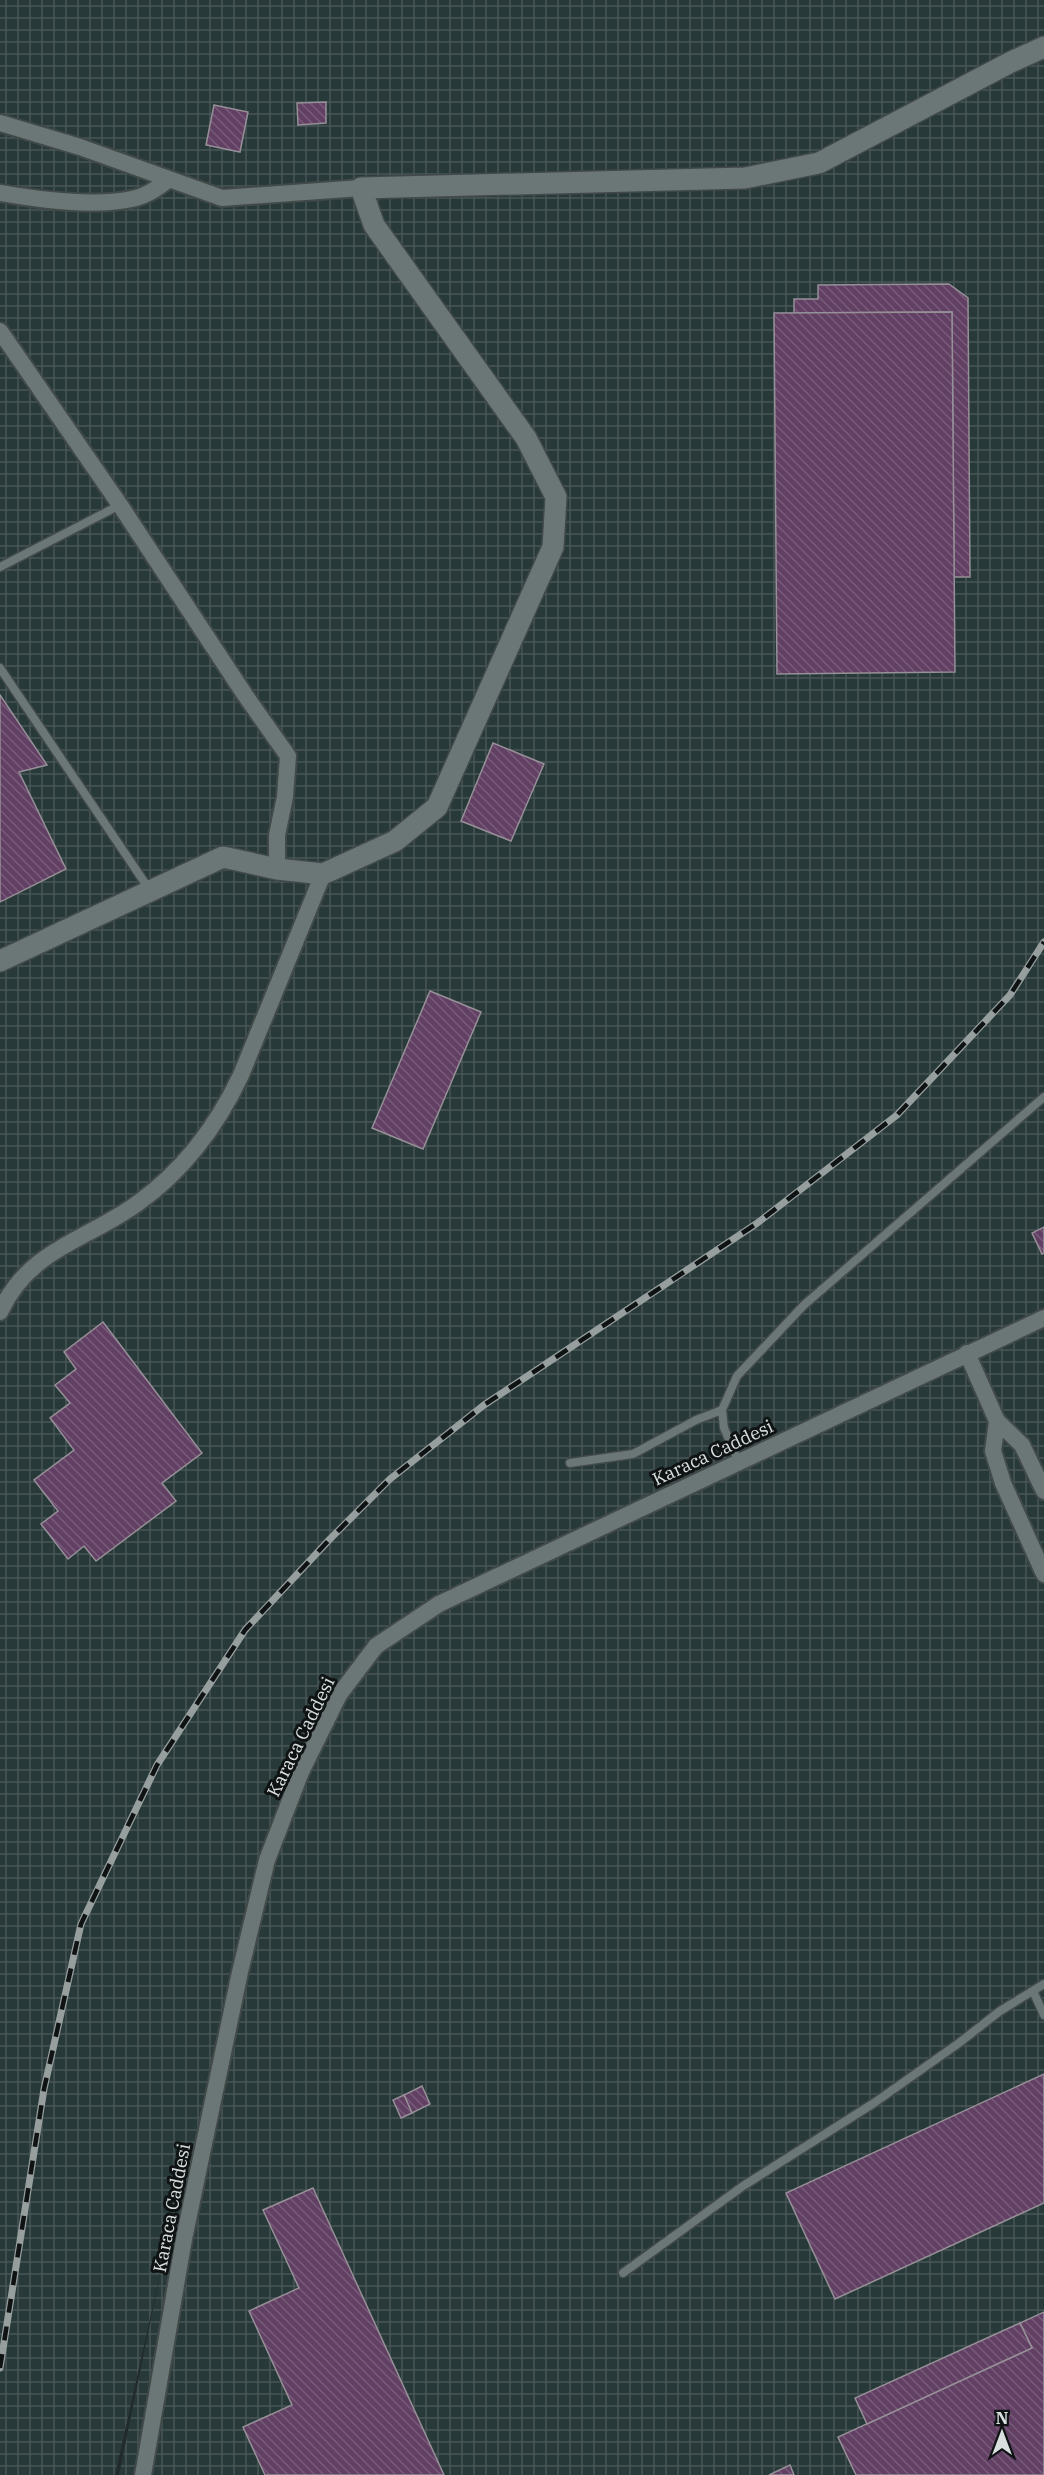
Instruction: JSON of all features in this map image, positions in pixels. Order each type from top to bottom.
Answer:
[{"type":"street","points":[[0,123],[80,147],[222,198],[361,188],[746,178],[819,164],[1011,62],[1044,47]]},
{"type":"street","points":[[0,193],[93,202],[135,198],[156,190],[168,180]]},
{"type":"street","points":[[0,961],[223,857],[277,869],[323,874],[395,841],[437,807],[553,547],[556,496],[526,438],[374,225],[361,188]]},
{"type":"street","points":[[0,331],[288,756],[285,797],[277,835],[277,869]]},
{"type":"street","points":[[0,1312],[11,1292],[35,1265],[50,1253],[117,1218],[139,1202],[167,1179],[199,1145],[229,1100],[241,1075],[323,874]]},
{"type":"street","name":"Karaca Caddesi","points":[[143,2475],[184,2239],[240,1972],[267,1860],[301,1772],[339,1695],[376,1646],[439,1604],[1044,1318]]},
{"type":"street","points":[[968,1353],[997,1421],[1022,1445],[1044,1491]]},
{"type":"street","points":[[997,1421],[993,1451],[1003,1484],[1044,1575]]},
{"type":"lane","points":[[0,567],[120,505]]},
{"type":"lane","points":[[0,668],[151,892]]},
{"type":"lane","points":[[739,1462],[724,1428],[722,1410],[737,1376],[804,1305],[1044,1097]]},
{"type":"lane","points":[[570,1463],[633,1454],[696,1420],[722,1410]]},
{"type":"lane","points":[[623,2273],[742,2186],[874,2103],[1000,2011],[1044,1984]]},
{"type":"lane","points":[[1033,1991],[1044,2015]]},
{"type":"shaded area","points":[[0,0],[1044,0],[1044,2475],[119,2475],[162,2265],[115,2475],[0,2475]]},
{"type":"building","points":[[326,102],[326,123],[298,125],[297,103]]},
{"type":"building","points":[[214,105],[248,112],[240,152],[206,145]]},
{"type":"building","points":[[949,284],[968,298],[970,577],[954,577],[952,312],[794,313],[794,299],[818,299],[818,285]]},
{"type":"building","points":[[952,312],[955,672],[777,674],[774,313]]},
{"type":"building","points":[[0,695],[47,765],[19,772],[66,869],[0,902]]},
{"type":"building","points":[[493,743],[544,764],[511,841],[461,821]]},
{"type":"building","points":[[430,991],[481,1012],[423,1149],[372,1128]]},
{"type":"building","points":[[1044,1227],[1044,1253],[1042,1254],[1032,1233]]},
{"type":"building","points":[[103,1322],[202,1453],[162,1483],[176,1501],[96,1561],[84,1546],[68,1559],[41,1524],[58,1511],[34,1480],[74,1450],[50,1418],[70,1403],[55,1385],[76,1369],[64,1352]]},
{"type":"building","points":[[1044,2074],[1044,2203],[835,2299],[786,2193]]},
{"type":"building","points":[[422,2086],[430,2104],[412,2113],[404,2095]]},
{"type":"building","points":[[404,2095],[412,2113],[401,2118],[393,2100]]},
{"type":"building","points":[[313,2188],[444,2475],[265,2475],[243,2427],[292,2405],[249,2311],[299,2288],[263,2210]]},
{"type":"building","points":[[1044,2312],[1044,2475],[856,2475],[838,2437],[1032,2348],[1020,2323]]},
{"type":"building","points":[[1020,2323],[1032,2348],[867,2424],[855,2398]]},
{"type":"building","points":[[790,2465],[794,2475],[769,2475]]},
{"type":"railway","points":[[0,2368],[44,2089],[81,1924],[157,1765],[245,1630],[390,1479],[484,1405],[756,1224],[897,1115],[1010,995],[1044,942]]}]
